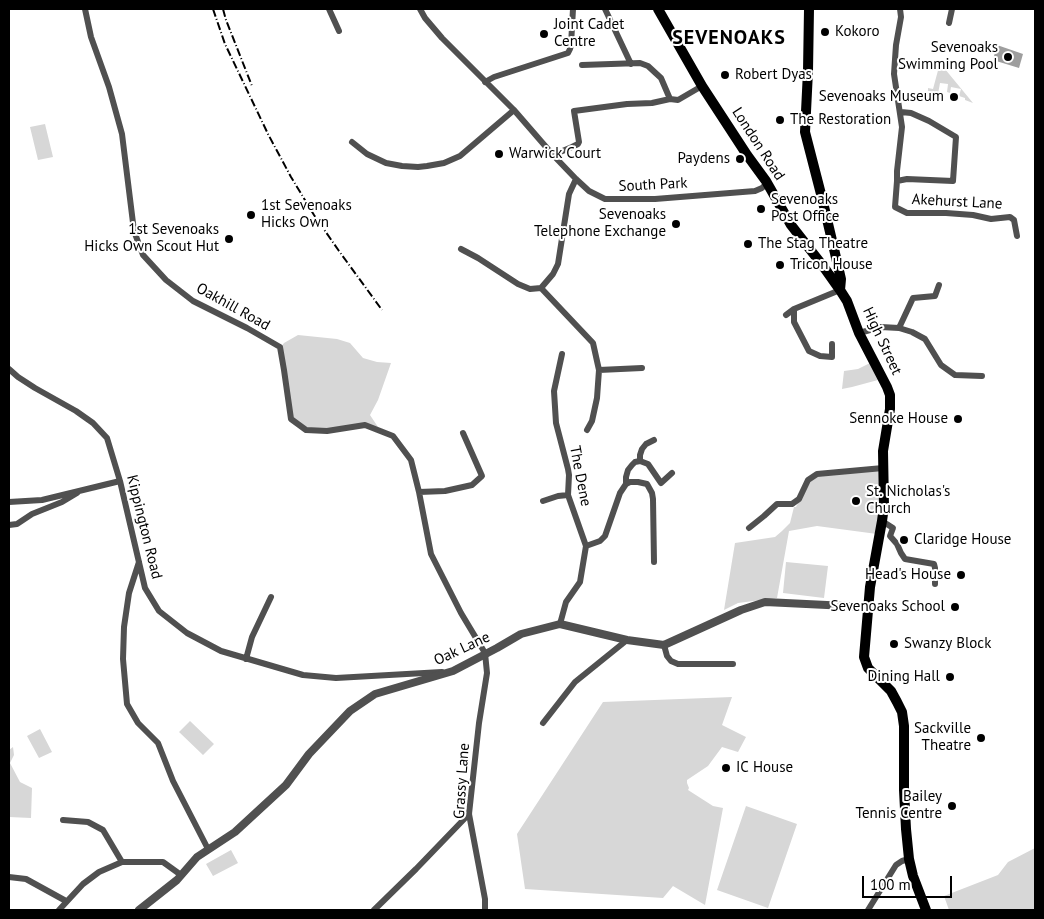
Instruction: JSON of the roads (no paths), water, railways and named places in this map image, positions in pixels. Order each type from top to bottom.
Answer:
[{"type":"main road","name":"London Road","points":[[658,9],[702,86],[767,183],[791,225],[840,290]]},
{"type":"main road","name":"High Street","points":[[809,9],[808,71],[804,132],[841,279],[840,290],[847,301],[859,333],[890,395],[890,408],[883,451],[884,506],[868,607],[864,660],[868,668],[891,692],[902,712],[904,726],[904,790],[909,859],[913,876],[926,910]]},
{"type":"main road","points":[[827,273],[838,266]]},
{"type":"street","name":"Oakhill Road","points":[[85,9],[91,36],[109,87],[122,134],[134,232],[143,255],[166,280],[193,302],[247,328],[280,347],[291,419],[306,430],[327,431],[365,425],[393,436],[411,460],[431,554],[460,613],[485,653]]},
{"type":"street","points":[[329,9],[339,31]]},
{"type":"street","name":"South Park","points":[[420,9],[442,38],[514,110],[553,155],[589,191],[605,199],[655,199],[755,191],[767,183]]},
{"type":"street","points":[[485,82],[494,77],[568,53],[571,45],[574,9]]},
{"type":"street","points":[[605,9],[631,64]]},
{"type":"street","name":"Akehurst Lane","points":[[900,9],[901,17],[894,74],[902,127],[897,167],[896,207],[907,213],[946,213],[973,215],[991,219],[1010,217],[1014,220],[1017,236]]},
{"type":"street","points":[[949,23],[952,9]]},
{"type":"street","points":[[582,65],[640,64],[648,66],[661,78],[670,99]]},
{"type":"street","points":[[553,155],[579,142],[574,111],[652,103],[670,99],[678,100],[702,86]]},
{"type":"street","points":[[897,181],[907,179],[953,181],[956,137],[929,121],[900,109]]},
{"type":"street","points":[[352,142],[367,154],[386,163],[418,167],[444,163],[460,156],[514,110]]},
{"type":"street","points":[[461,249],[518,284],[530,289],[541,288],[553,274],[558,264],[569,194],[576,179]]},
{"type":"street","points":[[899,328],[913,298],[935,296],[939,285]]},
{"type":"street","points":[[541,288],[594,343],[599,370],[598,398],[592,421],[587,430]]},
{"type":"street","points":[[786,315],[840,290]]},
{"type":"street","points":[[794,310],[794,322],[809,351],[820,356],[832,356],[832,344]]},
{"type":"street","points":[[859,333],[881,327],[899,328],[912,332],[925,340],[941,365],[955,375],[982,376]]},
{"type":"street","name":"The Dene","points":[[560,624],[566,602],[580,582],[586,546],[568,495],[569,475],[556,423],[553,396],[562,354]]},
{"type":"street","points":[[599,370],[642,367]]},
{"type":"street","name":"Kippington Road","points":[[9,369],[18,377],[76,411],[93,423],[107,438],[120,481],[146,588],[159,611],[187,633],[221,651],[303,675],[336,678],[453,671]]},
{"type":"street","points":[[419,492],[445,491],[472,485],[482,476],[463,433]]},
{"type":"street","points":[[640,461],[642,450],[646,444],[654,440]]},
{"type":"street","points":[[586,546],[600,541],[606,536],[620,493],[626,484],[628,470],[632,465],[640,461],[644,462],[650,466],[661,483],[672,473]]},
{"type":"street","points":[[749,528],[777,504],[792,504],[799,499],[808,480],[817,474],[883,468]]},
{"type":"street","points":[[9,502],[42,500],[120,481]]},
{"type":"street","points":[[626,484],[630,482],[647,484],[652,493],[654,562]]},
{"type":"street","points":[[9,526],[17,524],[32,514],[62,502],[83,490]]},
{"type":"street","points":[[547,492],[547,500],[568,495]]},
{"type":"street","points":[[882,521],[893,528],[890,536],[905,559],[934,564],[935,584]]},
{"type":"street","points":[[646,554],[654,554]]},
{"type":"street","points":[[139,561],[129,593],[124,627],[127,704],[138,723],[158,744],[208,849]]},
{"type":"street","points":[[246,659],[252,637],[271,597]]},
{"type":"street","points":[[733,664],[678,664],[671,661],[667,656],[664,645],[741,610],[765,602],[868,607]]},
{"type":"street","name":"Oak Lane","points":[[139,910],[181,875],[197,857],[235,832],[286,784],[309,754],[350,711],[375,694],[453,671],[521,634],[560,624],[627,640],[664,645]]},
{"type":"street","points":[[543,724],[575,682],[627,640]]},
{"type":"street","name":"Grassy Lane","points":[[485,653],[487,673],[469,814],[485,899],[485,910]]},
{"type":"street","points":[[374,910],[469,814]]},
{"type":"street","points":[[64,820],[88,822],[104,830],[122,862]]},
{"type":"street","points":[[870,909],[896,865],[909,859]]},
{"type":"street","points":[[58,910],[83,884],[99,872],[122,862],[163,862],[181,875]]},
{"type":"street","points":[[9,877],[26,878],[66,901]]},
{"type":"railway","points":[[213,9],[225,44],[291,177],[314,215],[382,310]]},
{"type":"railway","points":[[223,9],[252,86]]},
{"type":"place","name":"Kokoro","points":[[825,32]]},
{"type":"place","name":"Joint Cadet Centre","points":[[544,34]]},
{"type":"place","name":"Sevenoaks Swimming Pool","points":[[1008,57]]},
{"type":"place","name":"Robert Dyas","points":[[725,75]]},
{"type":"place","name":"Sevenoaks Museum","points":[[954,97]]},
{"type":"place","name":"The Restoration","points":[[780,120]]},
{"type":"place","name":"Warwick Court","points":[[499,154]]},
{"type":"place","name":"Paydens","points":[[740,159]]},
{"type":"place","name":"Sevenoaks Post Office","points":[[761,209]]},
{"type":"place","name":"1st Sevenoaks Hicks Own","points":[[251,215]]},
{"type":"place","name":"Sevenoaks Telephone Exchange","points":[[676,224]]},
{"type":"place","name":"1st Sevenoaks Hicks Own Scout Hut","points":[[229,239]]},
{"type":"place","name":"The Stag Theatre","points":[[748,244]]},
{"type":"place","name":"Tricon House","points":[[780,265]]},
{"type":"place","name":"Sennoke House","points":[[958,419]]},
{"type":"place","name":"St. Nicholas's Church","points":[[856,501]]},
{"type":"place","name":"Claridge House","points":[[904,540]]},
{"type":"place","name":"Head's House","points":[[961,575]]},
{"type":"place","name":"Sevenoaks School","points":[[955,607]]},
{"type":"place","name":"Swanzy Block","points":[[894,644]]},
{"type":"place","name":"Dining Hall","points":[[950,677]]},
{"type":"place","name":"Sackville Theatre","points":[[981,738]]},
{"type":"place","name":"IC House","points":[[726,768]]},
{"type":"place","name":"Bailey Tennis Centre","points":[[952,806]]},
{"type":"district","name":"SEVENOAKS","points":[[729,38]]}]
